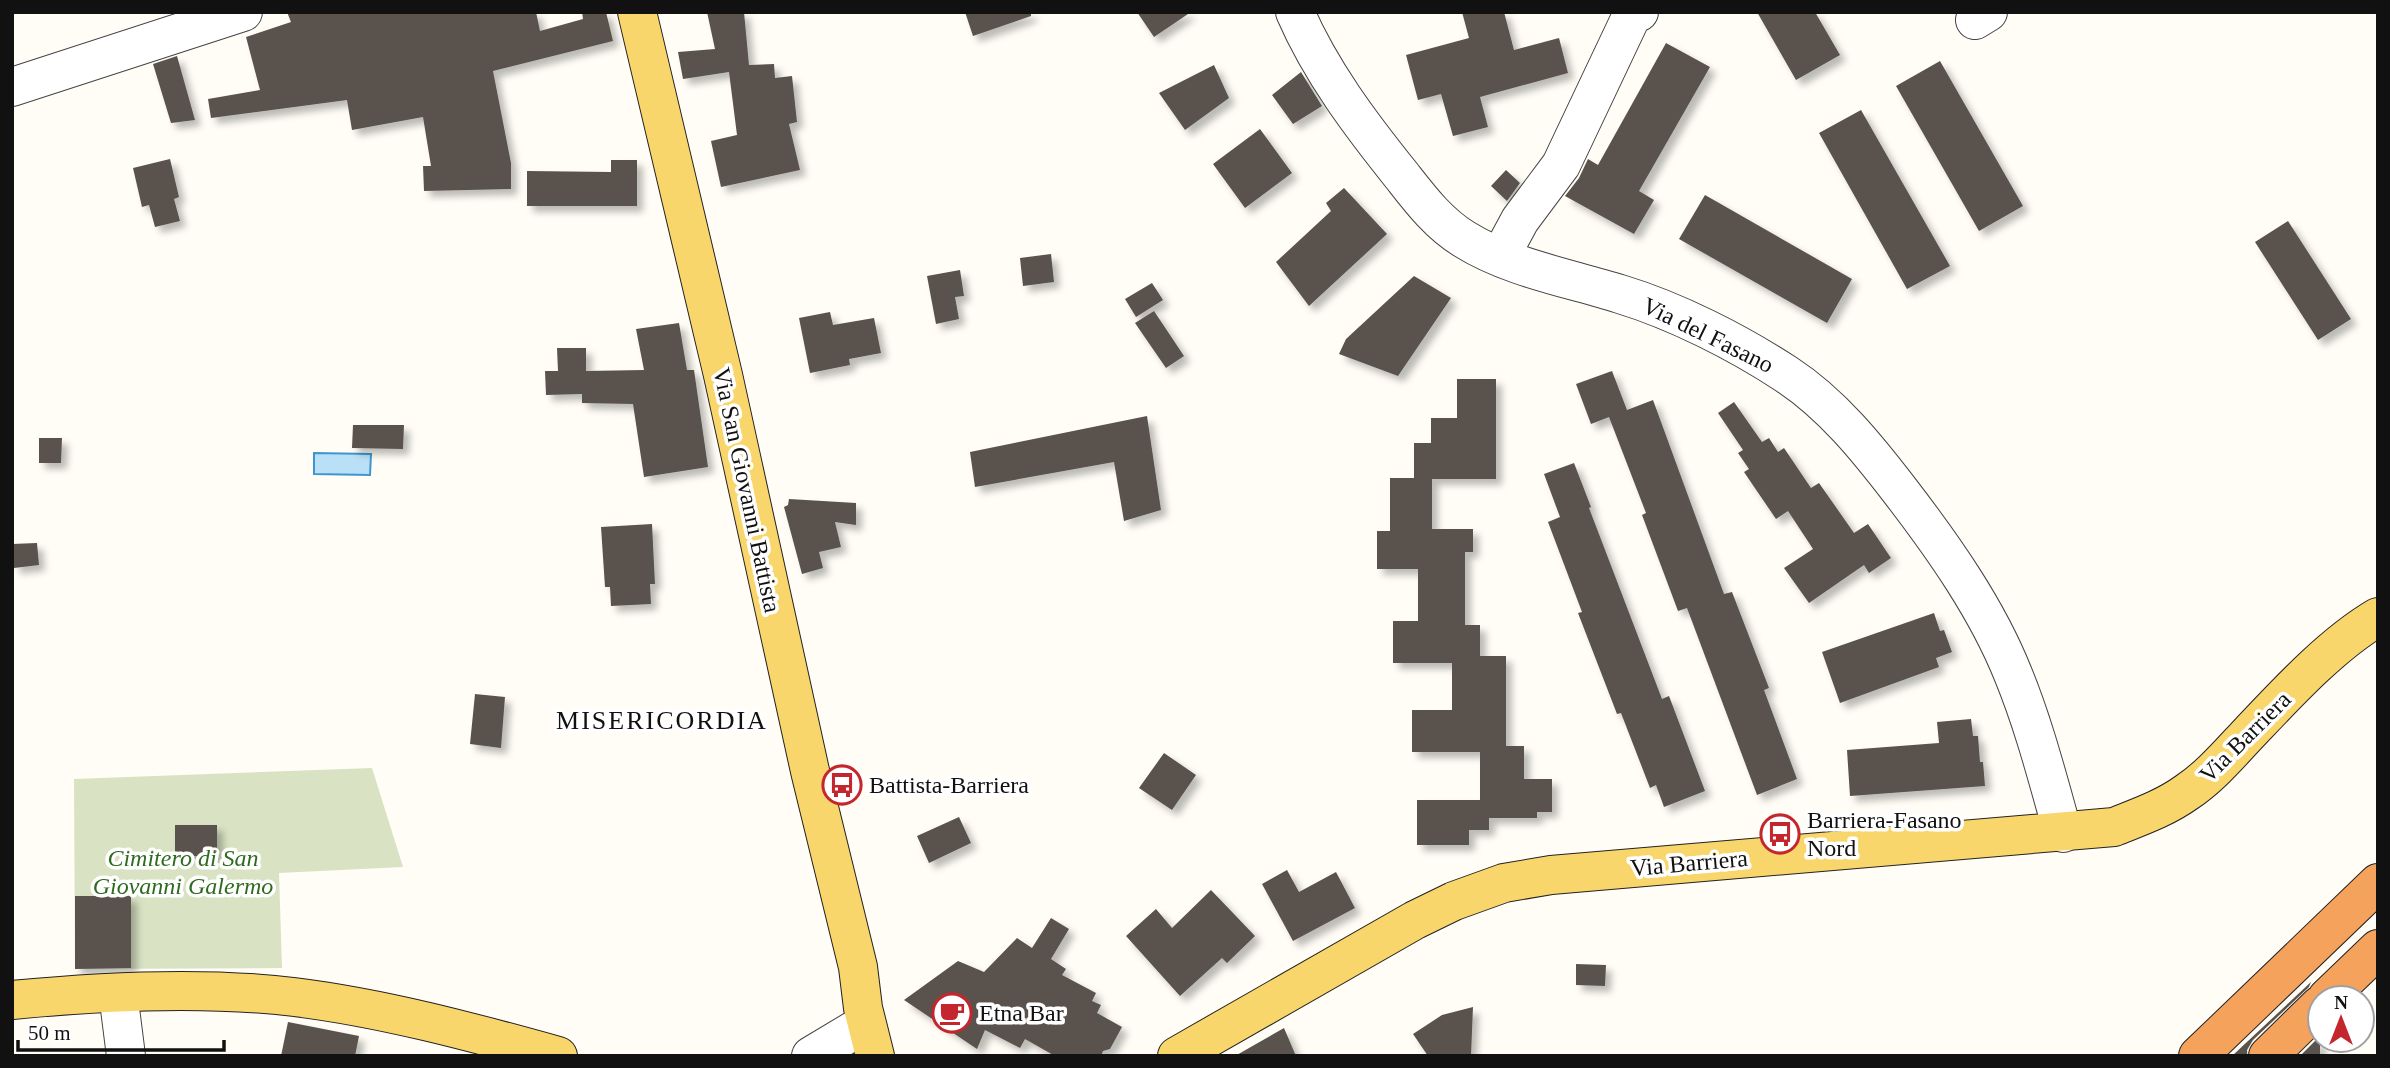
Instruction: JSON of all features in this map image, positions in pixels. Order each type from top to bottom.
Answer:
[{"type":"highway","points":[[2198,1056],[2378,883]]},
{"type":"highway","points":[[2341,984],[2378,948]]},
{"type":"highway","points":[[2268,1056],[2306,1019]]},
{"type":"main road","name":"Via San Giovanni Battista","points":[[637,12],[723,375],[804,744],[858,967]]},
{"type":"main road","name":"Via Barriera","points":[[1177,1056],[1415,920],[1454,901],[1504,883],[1550,875],[2114,827],[2151,813],[2187,793],[2213,771],[2346,637],[2378,617]]},
{"type":"main road","points":[[858,967],[871,1046]]},
{"type":"main road","points":[[858,967],[871,1046]]},
{"type":"main road","points":[[12,1000],[70,994],[203,992],[295,997],[379,1011],[558,1056]]},
{"type":"street","points":[[16,88],[243,12]]},
{"type":"street","name":"Via del Fasano","points":[[1295,12],[1310,47],[1368,135],[1432,213],[1463,239],[1500,257],[1621,294],[1686,320],[1748,351],[1789,375],[1825,405],[1867,448],[1926,524],[1994,631],[2014,675],[2063,832]]},
{"type":"street","points":[[1500,257],[1520,220],[1561,165],[1632,15],[1639,12]]},
{"type":"street","points":[[118,993],[126,1056]]},
{"type":"street","points":[[811,1056],[871,1046]]},
{"type":"green space","name":"Cimitero di San Giovanni Galermo","points":[[372,768],[403,867],[279,873],[282,968],[75,969],[74,779]]},
{"type":"water","points":[[314,453],[371,454],[370,475],[314,474]]},
{"type":"building","points":[[287,12],[536,12],[540,31],[583,19],[582,12],[606,12],[613,41],[493,71],[511,163],[511,189],[424,191],[423,166],[431,166],[423,117],[352,130],[347,100],[211,118],[208,99],[260,90],[246,37],[291,22]]},
{"type":"building","points":[[707,12],[744,12],[749,65],[774,64],[775,78],[792,76],[797,122],[789,124],[800,170],[721,187],[711,141],[737,135],[729,72],[683,79],[678,52],[715,49]]},
{"type":"building","points":[[965,12],[1031,12],[1031,16],[973,36]]},
{"type":"building","points":[[1137,12],[1191,12],[1154,37]]},
{"type":"building","points":[[1462,12],[1504,12],[1514,50],[1559,38],[1568,73],[1480,97],[1488,127],[1453,136],[1441,94],[1418,100],[1406,55],[1469,38]]},
{"type":"building","points":[[1757,12],[1815,12],[1840,55],[1796,80]]},
{"type":"building","points":[[1666,43],[1710,67],[1639,191],[1654,200],[1634,234],[1565,196],[1579,178],[1588,159],[1598,165]]},
{"type":"building","points":[[177,56],[195,120],[171,123],[153,64]]},
{"type":"building","points":[[1940,61],[2023,206],[1979,231],[1896,86]]},
{"type":"building","points":[[1214,65],[1229,98],[1185,130],[1159,93]]},
{"type":"building","points":[[1301,72],[1322,106],[1293,124],[1272,95]]},
{"type":"building","points":[[1861,110],[1950,266],[1907,289],[1819,133]]},
{"type":"building","points":[[1260,129],[1292,173],[1245,208],[1213,164]]},
{"type":"building","points":[[170,159],[179,197],[174,199],[180,221],[155,227],[149,205],[142,207],[133,168]]},
{"type":"building","points":[[611,160],[637,160],[637,206],[527,206],[527,171],[611,172]]},
{"type":"building","points":[[1506,170],[1520,183],[1507,201],[1491,186]]},
{"type":"building","points":[[1344,188],[1387,234],[1309,306],[1276,262],[1331,211],[1326,203]]},
{"type":"building","points":[[1705,195],[1852,279],[1827,323],[1679,239]]},
{"type":"building","points":[[2288,221],[2351,319],[2318,340],[2255,242]]},
{"type":"building","points":[[1051,254],[1054,282],[1023,286],[1020,258]]},
{"type":"building","points":[[960,270],[964,296],[955,297],[959,319],[936,324],[927,276]]},
{"type":"building","points":[[1414,276],[1451,298],[1398,376],[1339,354],[1346,339]]},
{"type":"building","points":[[1152,283],[1163,300],[1136,317],[1125,299]]},
{"type":"building","points":[[1154,311],[1184,356],[1166,368],[1135,323]]},
{"type":"building","points":[[830,312],[833,325],[874,318],[881,353],[849,359],[850,365],[810,373],[799,318]]},
{"type":"building","points":[[679,323],[687,370],[694,370],[708,467],[644,477],[633,404],[582,403],[582,394],[546,395],[545,371],[558,371],[557,348],[586,348],[586,371],[644,370],[636,329]]},
{"type":"building","points":[[1612,371],[1627,410],[1653,400],[1724,594],[1732,592],[1769,688],[1764,690],[1797,779],[1757,795],[1687,608],[1678,611],[1642,515],[1646,513],[1609,417],[1591,424],[1576,384]]},
{"type":"building","points":[[1457,379],[1496,379],[1496,479],[1432,479],[1432,529],[1473,529],[1473,552],[1465,552],[1465,625],[1480,625],[1480,656],[1506,656],[1506,746],[1524,746],[1524,779],[1552,779],[1552,812],[1537,812],[1537,818],[1489,818],[1489,830],[1469,830],[1469,845],[1417,845],[1417,800],[1480,800],[1480,752],[1412,752],[1412,710],[1452,710],[1452,663],[1393,663],[1393,621],[1418,621],[1418,569],[1377,569],[1377,531],[1390,531],[1390,478],[1414,478],[1414,443],[1431,443],[1431,418],[1457,418]]},
{"type":"building","points":[[1734,402],[1762,442],[1769,438],[1778,452],[1784,448],[1811,488],[1819,483],[1854,533],[1868,524],[1891,558],[1869,573],[1864,565],[1809,603],[1784,568],[1813,549],[1788,511],[1776,519],[1744,472],[1749,469],[1738,453],[1743,450],[1718,413]]},
{"type":"building","points":[[1147,416],[1161,510],[1124,521],[1114,462],[975,487],[970,452]]},
{"type":"building","points":[[353,425],[404,425],[403,449],[352,448]]},
{"type":"building","points":[[39,438],[62,438],[61,463],[39,463]]},
{"type":"building","points":[[1574,463],[1662,699],[1669,696],[1705,791],[1664,807],[1656,785],[1650,788],[1621,713],[1617,714],[1578,613],[1582,612],[1548,522],[1560,517],[1544,474]]},
{"type":"building","points":[[789,499],[856,503],[856,525],[835,522],[841,547],[819,552],[823,568],[802,574],[784,507],[788,505]]},
{"type":"building","points":[[652,524],[655,584],[650,584],[651,604],[611,606],[610,587],[605,587],[601,527]]},
{"type":"building","points":[[37,543],[39,565],[14,568],[12,544]]},
{"type":"building","points":[[1934,613],[1952,652],[1936,658],[1939,667],[1840,703],[1822,652]]},
{"type":"building","points":[[475,694],[505,697],[501,748],[470,744]]},
{"type":"building","points":[[1971,719],[1973,736],[1978,736],[1985,786],[1850,796],[1847,750],[1939,743],[1937,722]]},
{"type":"building","points":[[1164,753],[1196,775],[1172,810],[1139,788]]},
{"type":"building","points":[[959,817],[971,843],[929,863],[917,836]]},
{"type":"building","points":[[175,825],[217,825],[217,856],[175,856]]},
{"type":"building","points":[[1287,870],[1299,892],[1336,872],[1355,908],[1293,941],[1262,884]]},
{"type":"building","points":[[1211,890],[1255,936],[1227,963],[1222,958],[1180,996],[1126,936],[1156,909],[1172,928]]},
{"type":"building","points":[[75,896],[131,896],[131,968],[75,969]]},
{"type":"building","points":[[1051,918],[1069,929],[1051,959],[1066,969],[1062,975],[1096,993],[1092,1001],[1101,1005],[1097,1013],[1122,1027],[1110,1049],[1103,1051],[1101,1056],[1055,1056],[1025,1039],[1020,1048],[985,1030],[977,1049],[904,1000],[958,961],[984,972],[1017,938],[1032,948]]},
{"type":"building","points":[[1576,964],[1606,965],[1605,986],[1576,985]]},
{"type":"building","points":[[2306,987],[2306,990],[2253,1040],[2247,1050],[2247,1056],[2232,1056]]},
{"type":"building","points":[[1473,1007],[1471,1056],[1428,1056],[1413,1034],[1442,1015]]},
{"type":"building","points":[[288,1022],[359,1036],[355,1056],[281,1056]]},
{"type":"building","points":[[1284,1028],[1296,1056],[1235,1056]]},
{"type":"building","points":[[2306,1050],[2306,1054],[2320,1054],[2320,1056],[2300,1056]]},
{"type":"place","name":"Battista-Barriera","points":[[842,785]]},
{"type":"place","name":"Barriera-Fasano Nord","points":[[1780,834]]},
{"type":"place","name":"Etna Bar","points":[[952,1013]]},
{"type":"district","name":"MISERICORDIA","points":[[662,720]]}]
